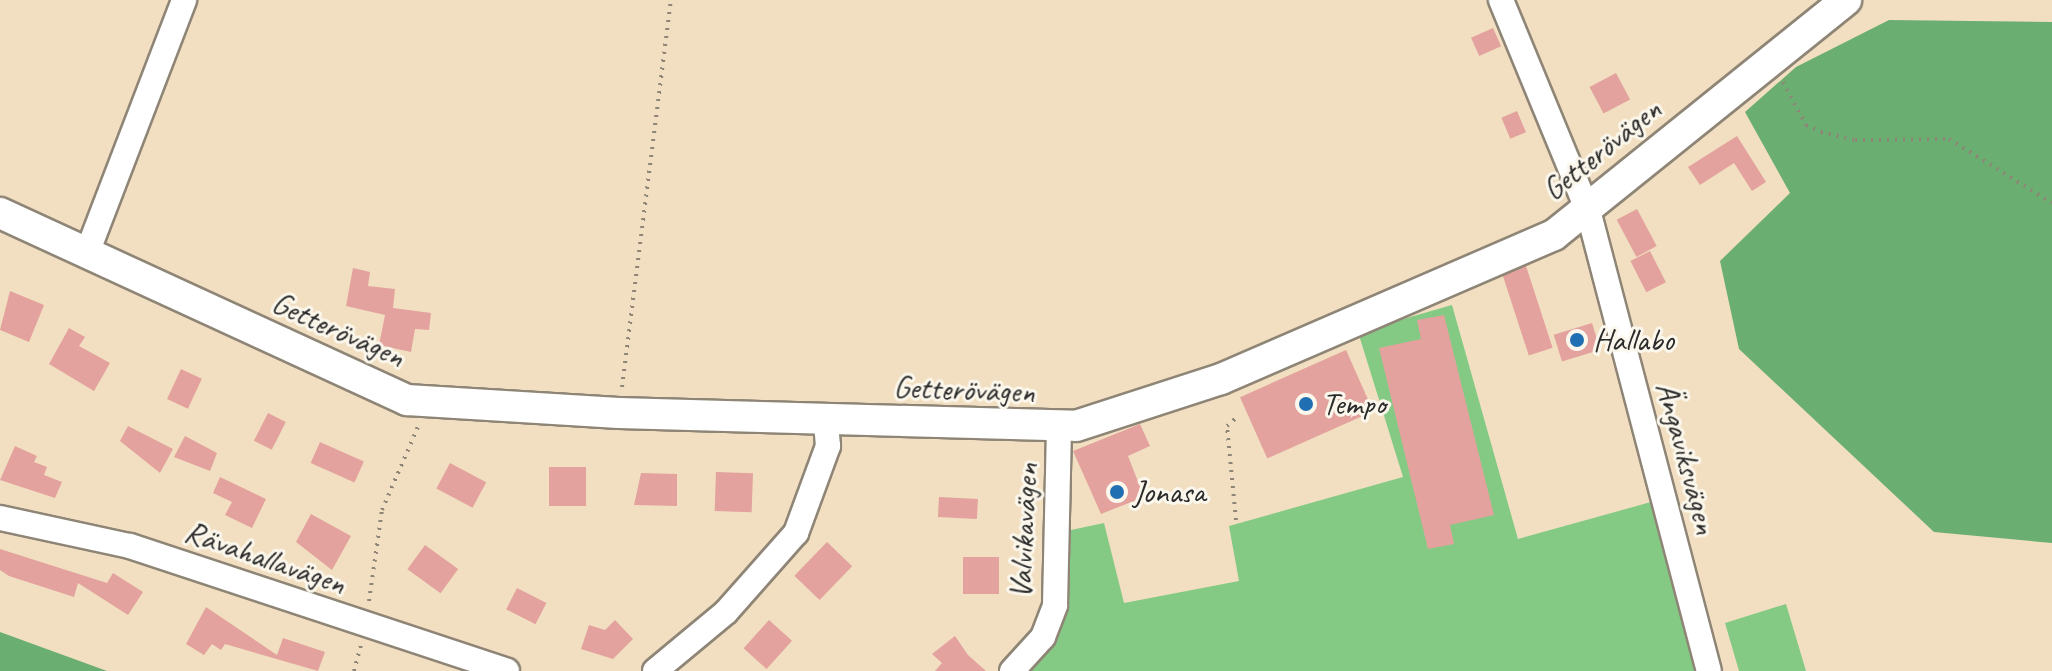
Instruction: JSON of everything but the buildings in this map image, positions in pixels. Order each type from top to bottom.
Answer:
[{"type":"street","points":[[87,253],[184,0]]},
{"type":"street","name":"Ängaviksvägen","points":[[1501,0],[1589,214],[1709,671]]},
{"type":"street","name":"Getterövägen","points":[[0,213],[386,394],[429,402],[619,413],[1059,427],[1221,379],[1589,214],[1763,62],[1846,0]]},
{"type":"street","points":[[655,671],[726,612],[796,533],[824,461],[826,421]]},
{"type":"street","name":"Valvikavägen","points":[[1012,671],[1043,637],[1055,605],[1059,427]]},
{"type":"street","name":"Rävahallavägen","points":[[0,518],[130,546],[507,671]]},
{"type":"path","points":[[619,413],[671,0]]},
{"type":"path","points":[[1763,62],[1786,85],[1806,125],[1821,132],[1949,139],[2052,203]]},
{"type":"path","points":[[366,625],[382,510],[429,402]]},
{"type":"path","points":[[1236,418],[1227,426],[1236,520]]},
{"type":"green space","points":[[1889,20],[2052,22],[2052,543],[1934,532],[1739,349],[1720,261],[1790,193],[1745,112],[1796,67]]},
{"type":"green space","points":[[1452,305],[1518,539],[1651,502],[1697,671],[1029,671],[1050,649],[1069,586],[1071,530],[1104,523],[1124,603],[1239,581],[1229,526],[1403,477],[1358,332]]},
{"type":"green space","points":[[1786,604],[1806,671],[1739,671],[1725,623]]},
{"type":"green space","points":[[0,632],[107,671],[0,671]]},
{"type":"place","name":"Hallabo","points":[[1577,340]]},
{"type":"place","name":"Tempo","points":[[1306,404]]},
{"type":"place","name":"Jonasa","points":[[1117,492]]}]
